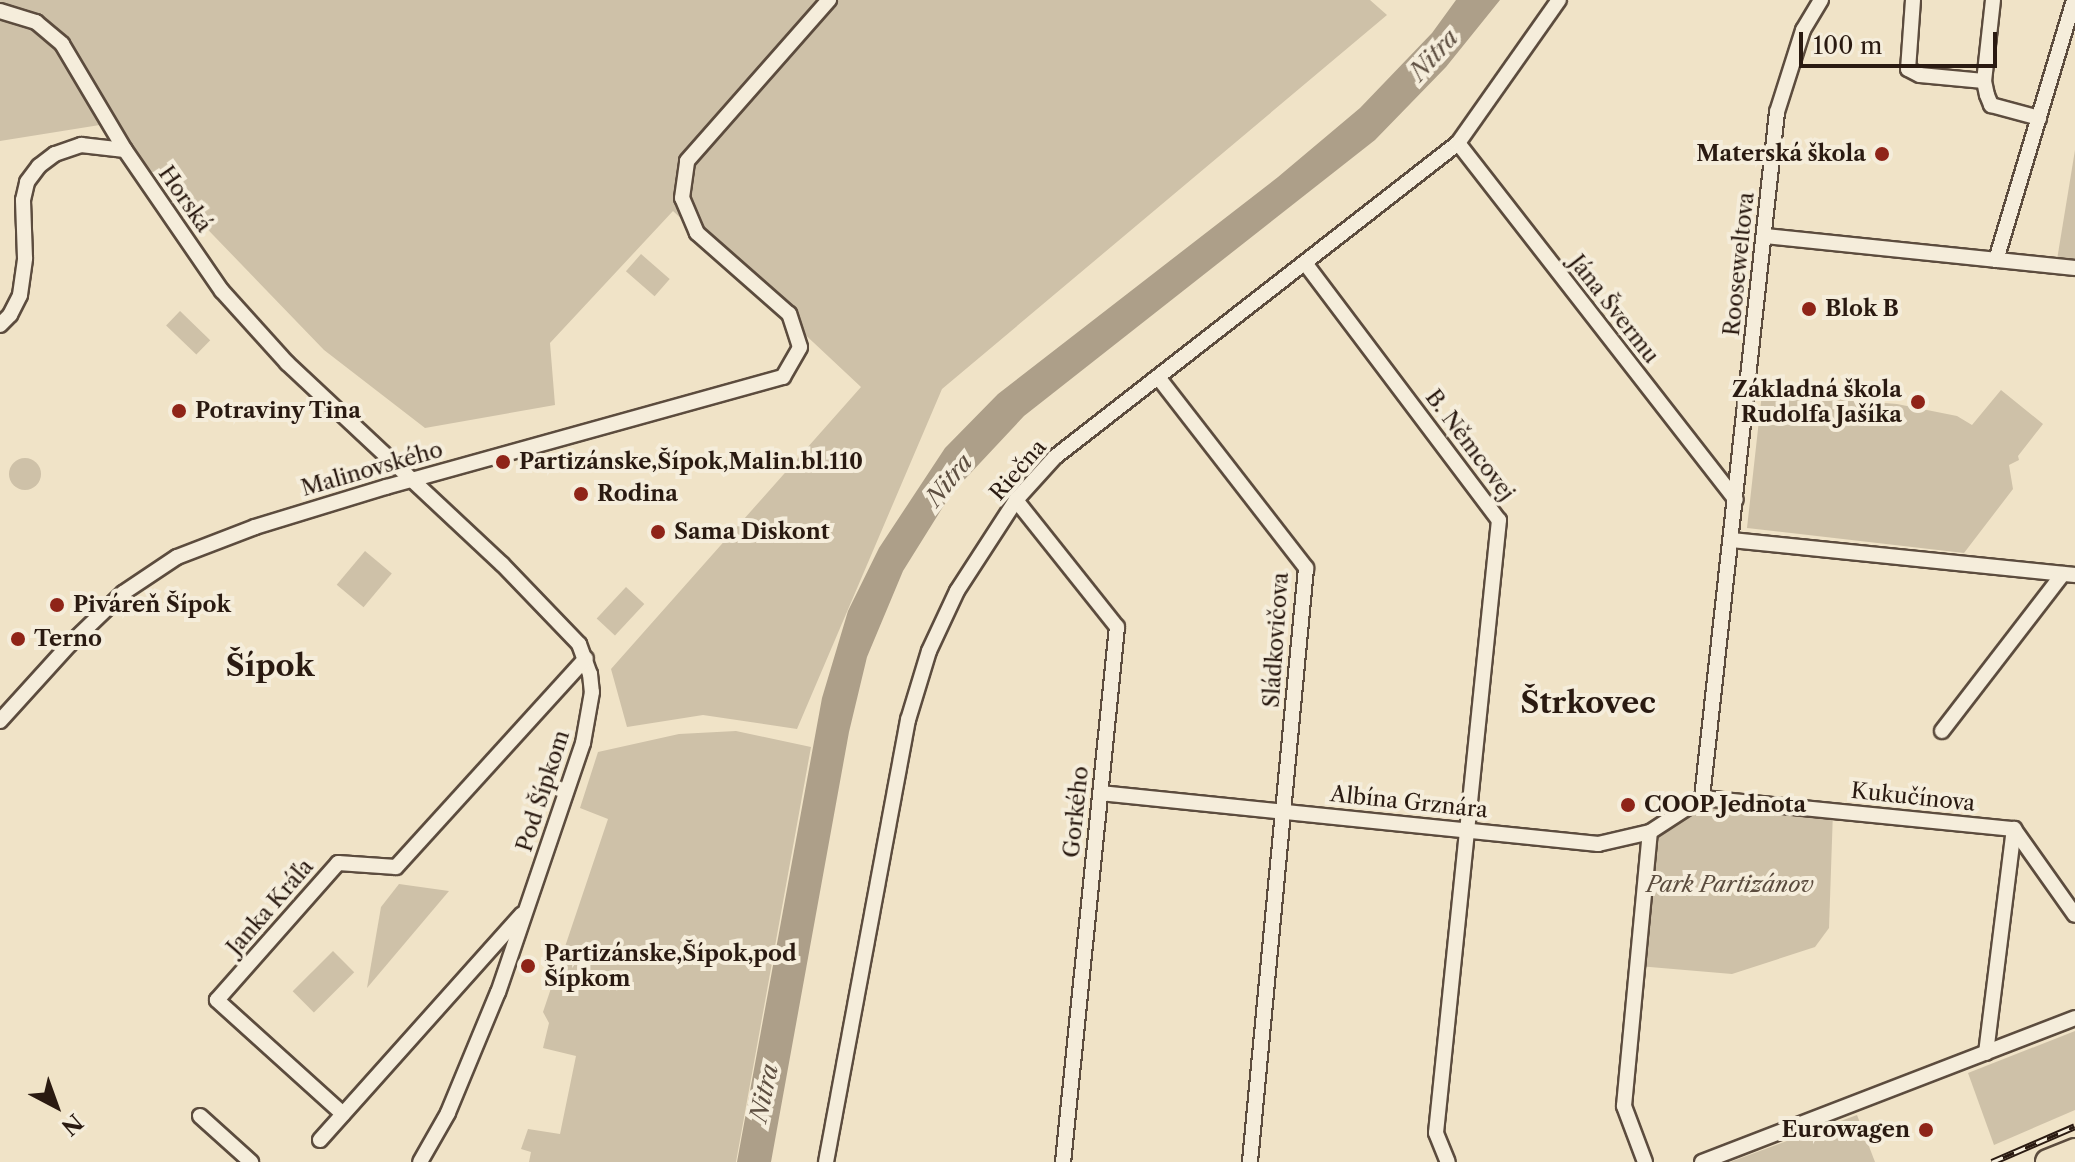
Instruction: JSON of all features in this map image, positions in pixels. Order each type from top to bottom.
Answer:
[{"type":"main road","points":[[2048,1162],[2075,1151]]},
{"type":"street","name":"Malinovského","points":[[0,721],[123,593],[177,557],[255,527],[386,487],[783,377],[800,347],[789,314],[697,233],[682,198],[687,161],[829,0]]},
{"type":"street","name":"Riečna","points":[[826,1162],[917,686],[957,591],[1016,500],[1055,457],[1458,143],[1559,0]]},
{"type":"street","name":"Rooseweltova","points":[[1702,798],[1777,112],[1803,30],[1821,0]]},
{"type":"street","points":[[1913,0],[1908,69],[1920,75],[1984,81]]},
{"type":"street","points":[[1993,0],[1984,81],[1991,105],[2039,118]]},
{"type":"street","points":[[1996,260],[2074,0]]},
{"type":"street","name":"Horská","points":[[0,11],[36,22],[62,44],[125,150],[222,291],[287,363],[414,480]]},
{"type":"street","name":"Jána Švermu","points":[[1458,143],[1736,500]]},
{"type":"street","points":[[0,325],[10,315],[20,295],[25,258],[23,200],[27,182],[39,166],[55,154],[81,145],[125,150]]},
{"type":"street","points":[[1765,236],[2075,268]]},
{"type":"street","name":"B. Němcovej","points":[[1305,263],[1499,520],[1436,1133],[1448,1162]]},
{"type":"street","name":"Sládkovičova","points":[[1158,377],[1306,568],[1250,1162]]},
{"type":"street","points":[[386,487],[391,460]]},
{"type":"street","name":"Pod Šípkom","points":[[414,480],[567,628],[586,658],[592,692],[583,743],[528,908],[470,1064],[420,1162]]},
{"type":"street","name":"Gorkého","points":[[1016,500],[1117,627],[1063,1162]]},
{"type":"street","points":[[1731,540],[2069,575]]},
{"type":"street","points":[[1942,731],[2069,575]]},
{"type":"street","name":"Janka Kráľa","points":[[343,1114],[217,1000],[338,863],[396,867],[586,658]]},
{"type":"street","name":"Albína Grznára","points":[[1100,793],[1598,844],[1650,832],[1702,798]]},
{"type":"street","name":"Kukučínova","points":[[1702,798],[2014,829]]},
{"type":"street","points":[[2014,829],[2073,906]]},
{"type":"street","points":[[1986,1053],[2014,829]]},
{"type":"street","points":[[1645,1162],[1624,1106],[1650,832]]},
{"type":"street","points":[[320,1140],[528,908]]},
{"type":"street","points":[[1702,1162],[2075,1018]]},
{"type":"street","points":[[200,1116],[251,1162]]},
{"type":"green space","points":[[0,0],[1370,0],[1387,15],[942,389],[797,729],[703,715],[627,727],[611,669],[861,387],[673,211],[550,343],[555,405],[425,428],[324,350],[106,124],[0,141]]},
{"type":"green space","points":[[2075,150],[2075,274],[2055,272]]},
{"type":"green space","points":[[641,254],[670,279],[655,296],[626,271]]},
{"type":"green space","points":[[180,311],[210,340],[196,355],[166,325]]},
{"type":"green space","points":[[2001,390],[2043,424],[2018,456],[2019,460],[2009,465],[2013,489],[1964,553],[1747,528],[1762,393],[1897,404],[1957,416],[1972,425]]},
{"type":"green space","points":[[25,458],[36,463],[41,474],[36,485],[25,490],[14,485],[9,474],[14,463]]},
{"type":"green space","points":[[365,551],[392,573],[364,607],[337,585]]},
{"type":"green space","points":[[626,587],[644,604],[615,635],[597,618]]},
{"type":"green space","points":[[736,731],[811,747],[736,1162],[529,1162],[531,1152],[521,1149],[528,1129],[560,1134],[576,1056],[543,1048],[549,1023],[543,1012],[608,819],[580,808],[598,752],[679,734]]},
{"type":"green space","name":"Park Partizánov","points":[[1702,798],[1833,811],[1829,928],[1815,947],[1732,974],[1638,966],[1650,832]]},
{"type":"green space","points":[[399,884],[449,891],[367,988],[381,907]]},
{"type":"green space","points":[[333,951],[354,972],[314,1013],[293,991]]},
{"type":"green space","points":[[2075,1031],[2075,1110],[1994,1145],[1968,1073]]},
{"type":"green space","points":[[1857,1115],[1875,1162],[1730,1162]]},
{"type":"water","name":"Nitra","points":[[1456,0],[1500,0],[1446,67],[1375,140],[1024,416],[951,494],[903,571],[867,657],[849,732],[771,1162],[737,1162],[822,698],[848,611],[879,548],[945,448],[998,394],[1278,177],[1360,108],[1432,33]]},
{"type":"railway","points":[[1992,1162],[2075,1126]]},
{"type":"place","name":"Materská škola","points":[[1882,154]]},
{"type":"place","name":"Blok B","points":[[1809,309]]},
{"type":"place","name":"Základná škola Rudolfa Jašíka","points":[[1918,402]]},
{"type":"place","name":"Potraviny Tina","points":[[179,411]]},
{"type":"place","name":"Partizánske,Šípok,Malin.bl.110","points":[[503,462]]},
{"type":"place","name":"Rodina","points":[[581,494]]},
{"type":"place","name":"Sama Diskont","points":[[658,532]]},
{"type":"place","name":"Piváreň Šípok","points":[[57,605]]},
{"type":"place","name":"Terno","points":[[18,639]]},
{"type":"place","name":"COOP Jednota","points":[[1628,805]]},
{"type":"place","name":"Partizánske,Šípok,pod Šípkom","points":[[528,966]]},
{"type":"place","name":"Eurowagen","points":[[1926,1130]]},
{"type":"district","name":"Šípok","points":[[270,666]]},
{"type":"district","name":"Štrkovec","points":[[1588,703]]}]
